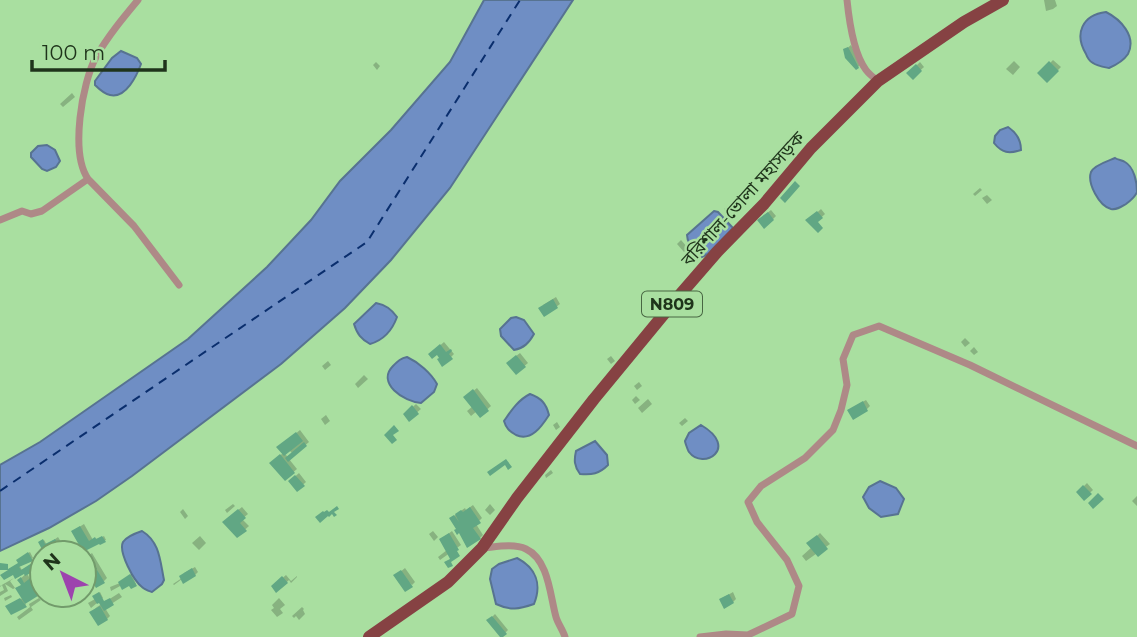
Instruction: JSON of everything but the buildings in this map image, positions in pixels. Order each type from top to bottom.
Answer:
[{"type":"highway","name":"বরিশাল-ভোলা মহাসড়ক","points":[[369,637],[448,582],[482,548],[594,398],[717,252],[764,204],[811,148],[878,81],[964,22],[1003,0]]},
{"type":"street","points":[[138,0],[107,38],[94,61],[80,111],[78,149],[88,179],[134,226],[179,285]]},
{"type":"street","points":[[847,0],[850,26],[860,58],[866,70],[878,81]]},
{"type":"street","points":[[0,220],[22,211],[32,214],[42,211],[88,179]]},
{"type":"street","points":[[700,637],[748,635],[792,614],[799,586],[787,560],[757,522],[748,502],[761,486],[805,458],[833,430],[841,410],[846,385],[843,359],[853,335],[878,326],[970,365],[1137,446]]},
{"type":"street","points":[[482,548],[526,548],[537,558],[547,576],[557,621],[565,637]]},
{"type":"water","points":[[484,0],[573,0],[450,188],[391,260],[345,308],[281,364],[132,476],[49,528],[0,551],[0,465],[40,442],[188,339],[267,267],[311,220],[340,181],[391,130],[450,62]]},
{"type":"water","points":[[1106,12],[1126,29],[1130,41],[1128,54],[1109,68],[1091,62],[1082,47],[1081,39],[1082,27],[1086,21]]},
{"type":"water","points":[[121,51],[137,58],[141,64],[126,90],[110,95],[97,87],[95,81],[112,58]]},
{"type":"water","points":[[1008,127],[1018,137],[1021,150],[1006,152],[994,143],[1000,130]]},
{"type":"water","points":[[47,145],[55,150],[60,161],[56,167],[47,171],[31,157],[31,153],[38,146]]},
{"type":"water","points":[[1115,158],[1131,167],[1137,192],[1126,204],[1113,209],[1098,199],[1090,177],[1095,167]]},
{"type":"water","points":[[714,211],[733,228],[702,257],[690,245],[687,235]]},
{"type":"water","points":[[376,303],[388,308],[397,317],[387,334],[370,344],[356,331],[354,324]]},
{"type":"water","points":[[511,318],[524,320],[534,334],[526,345],[514,350],[501,336],[500,329]]},
{"type":"water","points":[[407,357],[424,368],[437,384],[434,392],[421,403],[400,395],[388,379],[393,366]]},
{"type":"water","points":[[530,394],[543,402],[549,415],[536,432],[521,437],[510,431],[504,421],[518,403]]},
{"type":"water","points":[[701,425],[718,442],[715,454],[702,459],[689,452],[685,441],[689,433]]},
{"type":"water","points":[[595,441],[607,455],[608,465],[595,473],[580,474],[575,463],[576,451]]},
{"type":"water","points":[[880,481],[896,488],[904,499],[898,514],[881,517],[869,508],[863,497],[869,487]]},
{"type":"water","points":[[142,531],[156,546],[164,580],[152,592],[143,588],[135,579],[122,547],[125,540]]},
{"type":"water","points":[[517,558],[529,567],[536,577],[536,597],[534,604],[506,608],[496,604],[490,579],[492,569]]},
{"type":"ferry route","points":[[0,491],[367,242],[520,0]]}]
